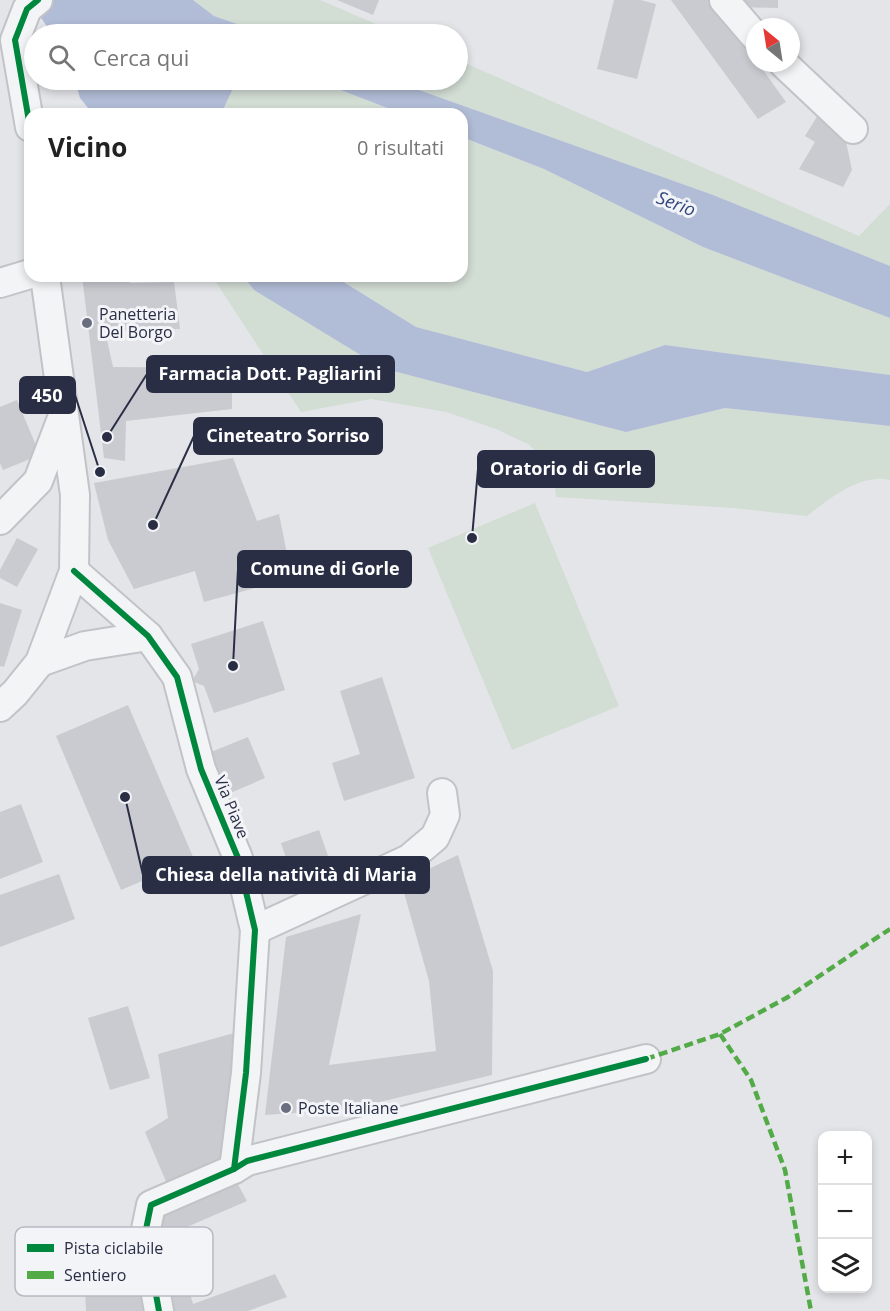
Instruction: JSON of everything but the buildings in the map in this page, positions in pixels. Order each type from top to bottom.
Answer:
[{"type":"street","points":[[724,0],[746,26]]},
{"type":"street","points":[[25,108],[8,35],[33,4]]},
{"type":"street","points":[[793,72],[853,129]]},
{"type":"street","points":[[0,283],[24,276]]},
{"type":"street","points":[[0,707],[15,693],[40,662],[74,571],[75,495],[69,466],[65,410],[46,282]]},
{"type":"street","points":[[0,520],[38,481],[65,410]]},
{"type":"street","points":[[38,481],[63,483],[75,495]]},
{"type":"street","name":"Via Piave","points":[[74,571],[148,636],[177,676],[201,769],[238,858],[255,930],[246,1073],[234,1168]]},
{"type":"street","points":[[40,662],[85,646],[148,636]]},
{"type":"street","points":[[255,930],[409,859],[435,837],[445,815],[442,793]]},
{"type":"street","points":[[146,1227],[151,1205],[247,1161],[639,1061]]},
{"type":"street","points":[[156,1296],[159,1311]]},
{"type":"shaded area","points":[[193,0],[320,0],[376,24],[237,24],[214,16]]},
{"type":"shaded area","points":[[468,64],[859,236],[890,204],[890,266],[713,195],[419,90],[468,90]]},
{"type":"shaded area","points":[[232,90],[341,90],[387,108],[224,108]]},
{"type":"shaded area","points":[[468,139],[544,169],[703,247],[890,318],[890,375],[665,345],[587,372],[416,327],[344,282],[468,282]]},
{"type":"shaded area","points":[[216,282],[248,282],[254,290],[626,432],[725,408],[890,426],[890,480],[868,480],[857,484],[835,495],[807,516],[733,508],[556,497],[553,468],[528,444],[496,429],[446,412],[371,399],[301,412]]},
{"type":"shaded area","points":[[535,503],[619,706],[512,750],[428,548]]},
{"type":"water","points":[[29,0],[193,0],[214,16],[237,24],[45,24]]},
{"type":"water","points":[[78,90],[232,90],[224,108],[88,108],[80,98]]},
{"type":"water","name":"Serio","points":[[341,90],[419,90],[713,195],[890,266],[890,318],[703,247],[544,169],[468,139],[468,108],[387,108]]},
{"type":"water","points":[[248,282],[344,282],[416,327],[587,372],[665,345],[890,375],[890,426],[725,408],[626,432],[382,368],[254,290]]},
{"type":"marked path","points":[[646,1059],[720,1034],[788,997],[890,929]]},
{"type":"marked path","points":[[720,1034],[751,1080],[785,1170],[811,1311]]},
{"type":"cycle path","points":[[27,108],[15,40],[27,9],[38,0]]},
{"type":"cycle path","points":[[74,571],[148,636],[177,677],[201,769],[238,858],[255,930],[246,1073],[234,1169]]},
{"type":"cycle path","points":[[146,1227],[151,1205],[234,1169],[247,1161],[646,1059]]},
{"type":"cycle path","points":[[156,1296],[159,1311]]},
{"type":"place","name":"Panetteria Del Borgo","points":[[87,323]]},
{"type":"place","name":"Farmacia Dott. Pagliarini","points":[[107,437]]},
{"type":"place","name":"450","points":[[100,472]]},
{"type":"place","name":"Cineteatro Sorriso","points":[[153,525]]},
{"type":"place","name":"Oratorio di Gorle","points":[[472,538]]},
{"type":"place","name":"Comune di Gorle","points":[[233,666]]},
{"type":"place","name":"Chiesa della natività di Maria","points":[[125,797]]},
{"type":"place","name":"Poste Italiane","points":[[286,1108]]}]
